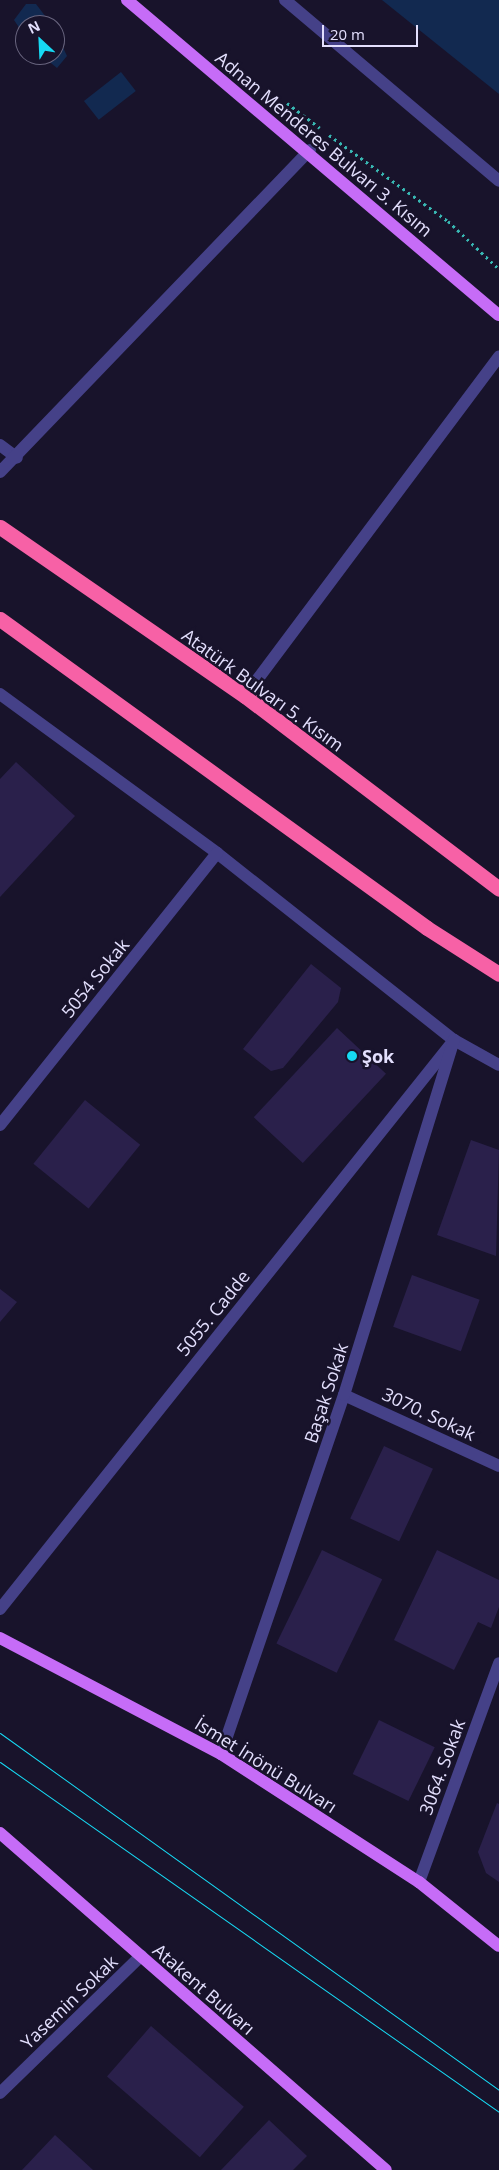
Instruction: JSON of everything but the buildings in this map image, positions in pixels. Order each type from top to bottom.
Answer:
[{"type":"highway","name":"Atatürk Bulvarı 5. Kısım","points":[[0,527],[244,696],[499,890]]},
{"type":"highway","points":[[0,619],[427,928],[499,974]]},
{"type":"main road","name":"Adnan Menderes Bulvarı 3. Kısım","points":[[127,0],[310,150],[499,314]]},
{"type":"main road","name":"İsmet İnönü Bulvarı","points":[[0,1638],[221,1754],[419,1882],[499,1946]]},
{"type":"main road","name":"Atakent Bulvarı","points":[[0,1834],[386,2170]]},
{"type":"street","points":[[285,0],[499,181]]},
{"type":"street","points":[[0,472],[17,458],[310,150]]},
{"type":"street","points":[[244,696],[499,356]]},
{"type":"street","points":[[0,445],[17,458]]},
{"type":"street","points":[[0,695],[217,853],[454,1040],[499,1064]]},
{"type":"street","name":"5054 Sokak","points":[[0,1125],[217,853]]},
{"type":"street","name":"Başak Sokak","points":[[221,1754],[344,1395],[454,1040]]},
{"type":"street","name":"5055. Cadde","points":[[0,1609],[454,1040]]},
{"type":"street","name":"3070. Sokak","points":[[344,1395],[499,1466]]},
{"type":"street","name":"3064. Sokak","points":[[419,1882],[499,1663]]},
{"type":"street","name":"Yasemin Sokak","points":[[0,2094],[141,1956]]},
{"type":"path","points":[[284,100],[448,221],[499,269]]},
{"type":"water","points":[[382,0],[499,0],[499,94]]},
{"type":"water","points":[[26,4],[36,4],[44,15],[18,15]]},
{"type":"water","points":[[121,72],[136,91],[99,120],[84,101]]},
{"type":"tram line","points":[[0,1733],[499,2090]]},
{"type":"tram line","points":[[0,1762],[499,2112]]},
{"type":"place","name":"Şok","points":[[352,1056]]}]
